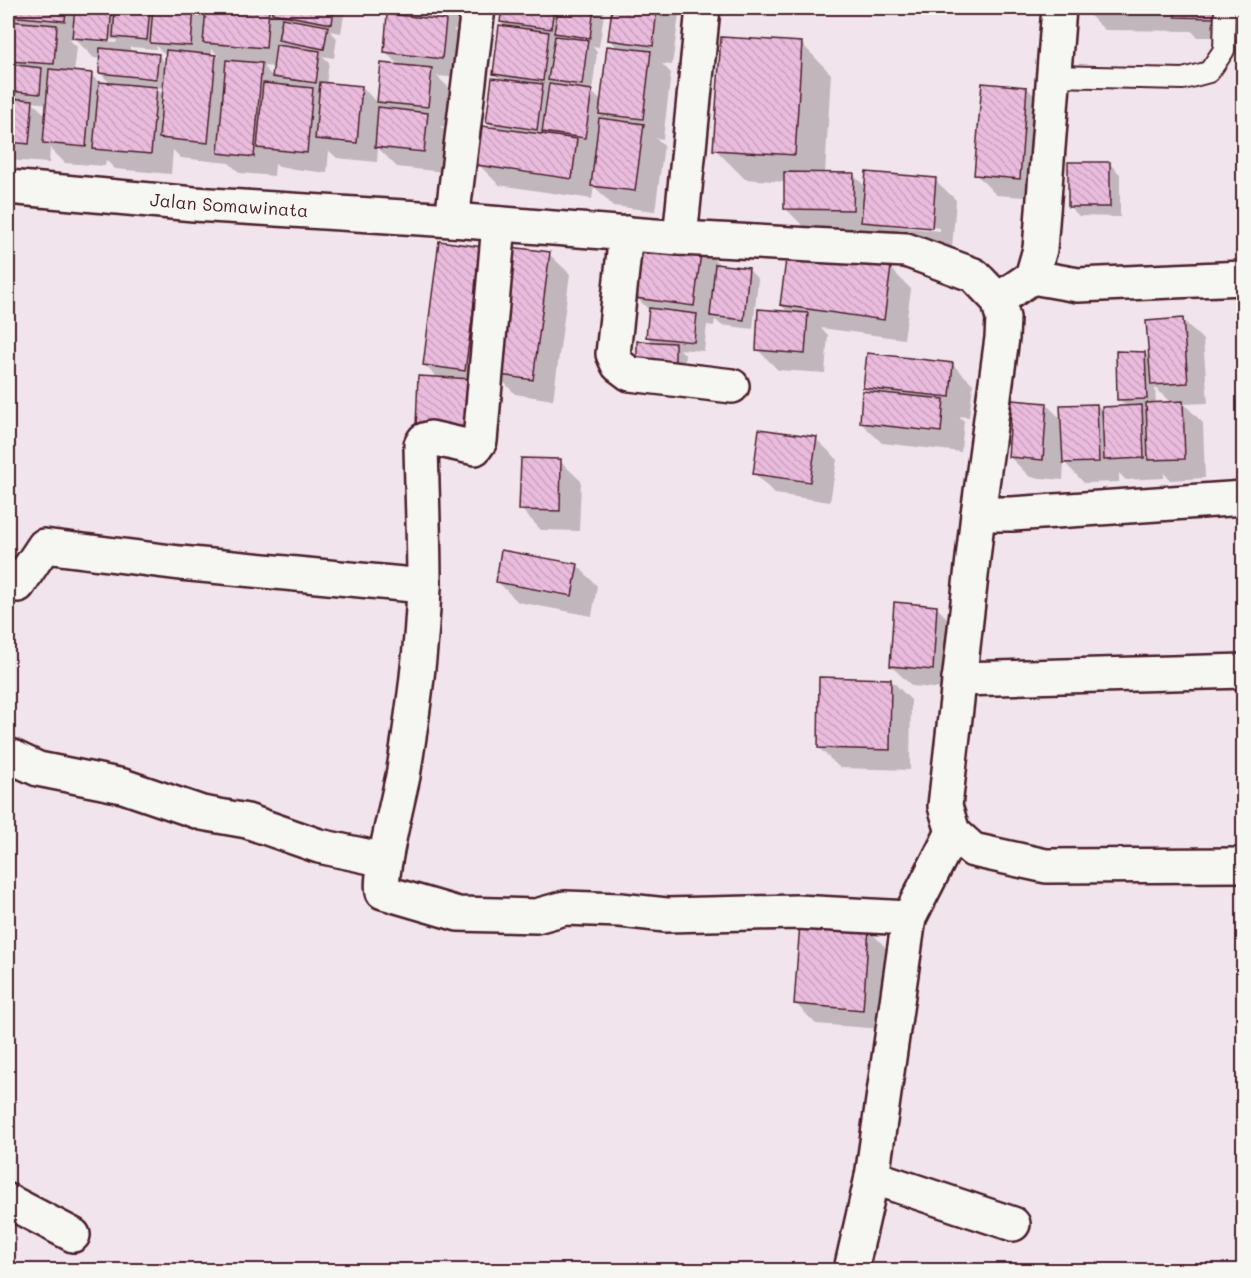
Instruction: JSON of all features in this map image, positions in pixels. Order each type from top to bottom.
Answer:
[{"type":"street","points":[[452,220],[478,8]]},
{"type":"street","points":[[680,238],[703,8]]},
{"type":"street","points":[[1059,8],[1040,249],[1032,277],[998,300],[1003,318],[1002,338],[978,514],[945,806],[953,832],[973,850],[1046,866],[1244,865]]},
{"type":"street","name":"Jalan Somawinata","points":[[8,187],[194,204],[452,220],[680,238],[906,250],[974,275],[998,300]]},
{"type":"street","points":[[499,224],[480,441],[475,448],[431,438],[424,440],[421,445],[424,586],[420,662],[403,772],[381,887],[385,893],[458,914],[536,916],[565,908],[620,910],[666,915],[797,912],[909,918]]},
{"type":"street","points":[[626,233],[613,354],[618,365],[630,374],[732,386]]},
{"type":"street","points":[[1032,277],[1078,285],[1244,278]]},
{"type":"street","points":[[978,514],[1012,514],[1244,498]]},
{"type":"street","points":[[8,582],[18,585],[44,546],[180,563],[424,586]]},
{"type":"street","points":[[959,679],[1244,671]]},
{"type":"street","points":[[8,755],[38,769],[123,786],[202,813],[248,821],[319,846],[385,860]]},
{"type":"street","points":[[851,1270],[872,1177],[909,918],[953,832]]},
{"type":"street","points":[[872,1177],[1013,1224]]},
{"type":"street","points":[[8,1201],[73,1235]]},
{"type":"lane","points":[[1053,76],[1184,79],[1209,72],[1224,50],[1225,8]]},
{"type":"building","points":[[8,8],[66,8],[65,21],[8,16]]},
{"type":"building","points":[[75,8],[112,8],[109,41],[72,38]]},
{"type":"building","points":[[115,8],[150,8],[147,40],[113,37]]},
{"type":"building","points":[[153,8],[194,8],[191,46],[150,43]]},
{"type":"building","points":[[206,8],[269,8],[266,48],[203,43]]},
{"type":"building","points":[[272,8],[334,8],[332,24],[272,13]]},
{"type":"building","points":[[414,8],[465,8],[465,13]]},
{"type":"building","points":[[502,8],[554,8],[551,29],[500,22]]},
{"type":"building","points":[[558,8],[594,8],[590,38],[554,33]]},
{"type":"building","points":[[612,8],[657,8],[653,46],[608,40]]},
{"type":"building","points":[[1083,8],[1170,8],[1170,12],[1083,10]]},
{"type":"building","points":[[1175,8],[1215,8],[1215,18],[1175,17]]},
{"type":"building","points":[[387,14],[446,20],[442,59],[384,52]]},
{"type":"building","points":[[282,18],[328,26],[324,49],[278,40]]},
{"type":"building","points":[[8,21],[57,25],[54,64],[8,61]]},
{"type":"building","points":[[499,25],[549,32],[543,81],[493,74]]},
{"type":"building","points":[[555,36],[588,40],[582,85],[548,80]]},
{"type":"building","points":[[721,37],[802,42],[795,155],[713,150]]},
{"type":"building","points":[[276,45],[320,51],[316,83],[272,77]]},
{"type":"building","points":[[607,46],[651,51],[643,119],[599,114]]},
{"type":"building","points":[[100,48],[159,54],[156,79],[99,73]]},
{"type":"building","points":[[166,50],[216,55],[208,143],[159,138]]},
{"type":"building","points":[[226,60],[262,63],[254,157],[218,153]]},
{"type":"building","points":[[381,63],[432,68],[428,107],[377,102]]},
{"type":"building","points":[[8,64],[42,68],[40,94],[8,91]]},
{"type":"building","points":[[49,69],[92,73],[86,147],[43,143]]},
{"type":"building","points":[[492,78],[543,84],[537,130],[486,122]]},
{"type":"building","points":[[99,82],[157,87],[151,154],[93,149]]},
{"type":"building","points":[[320,82],[362,86],[357,143],[315,139]]},
{"type":"building","points":[[263,83],[313,88],[307,153],[257,148]]},
{"type":"building","points":[[982,83],[1027,87],[1020,179],[974,175]]},
{"type":"building","points":[[549,84],[592,90],[585,138],[542,132]]},
{"type":"building","points":[[8,98],[33,100],[29,144],[8,142]]},
{"type":"building","points":[[378,107],[428,113],[424,152],[375,147]]},
{"type":"building","points":[[599,118],[644,124],[635,191],[591,186]]},
{"type":"building","points":[[482,126],[577,139],[572,179],[477,165]]},
{"type":"building","points":[[1068,162],[1110,162],[1110,207],[1068,207]]},
{"type":"building","points":[[784,172],[854,173],[853,210],[784,209]]},
{"type":"building","points":[[866,172],[936,178],[932,228],[861,222]]},
{"type":"building","points":[[644,237],[702,245],[694,306],[635,298]]},
{"type":"building","points":[[439,241],[482,247],[465,371],[423,365]]},
{"type":"building","points":[[510,247],[550,252],[533,380],[493,374]]},
{"type":"building","points":[[787,252],[891,267],[884,320],[780,305]]},
{"type":"building","points":[[715,264],[749,268],[744,320],[710,316]]},
{"type":"building","points":[[649,308],[697,314],[694,342],[646,337]]},
{"type":"building","points":[[758,309],[808,313],[805,354],[756,350]]},
{"type":"building","points":[[1183,318],[1188,383],[1151,385],[1146,321]]},
{"type":"building","points":[[637,341],[675,343],[675,364],[637,362]]},
{"type":"building","points":[[1116,351],[1145,352],[1147,399],[1117,400]]},
{"type":"building","points":[[867,353],[953,363],[950,397],[863,388]]},
{"type":"building","points":[[418,376],[474,379],[471,429],[416,426]]},
{"type":"building","points":[[862,391],[944,399],[941,432],[860,423]]},
{"type":"building","points":[[1012,400],[1047,403],[1043,460],[1008,457]]},
{"type":"building","points":[[1183,401],[1185,459],[1148,460],[1146,403]]},
{"type":"building","points":[[1097,404],[1099,462],[1063,463],[1060,405]]},
{"type":"building","points":[[1142,405],[1144,458],[1104,460],[1102,407]]},
{"type":"building","points":[[759,429],[817,437],[810,482],[753,474]]},
{"type":"building","points":[[521,458],[561,459],[560,511],[519,510]]},
{"type":"building","points":[[501,550],[578,564],[572,596],[496,582]]},
{"type":"building","points":[[894,602],[937,606],[933,670],[890,666]]},
{"type":"building","points":[[819,677],[891,679],[890,750],[818,748]]},
{"type":"building","points":[[800,923],[869,928],[863,1010],[794,1004]]}]
